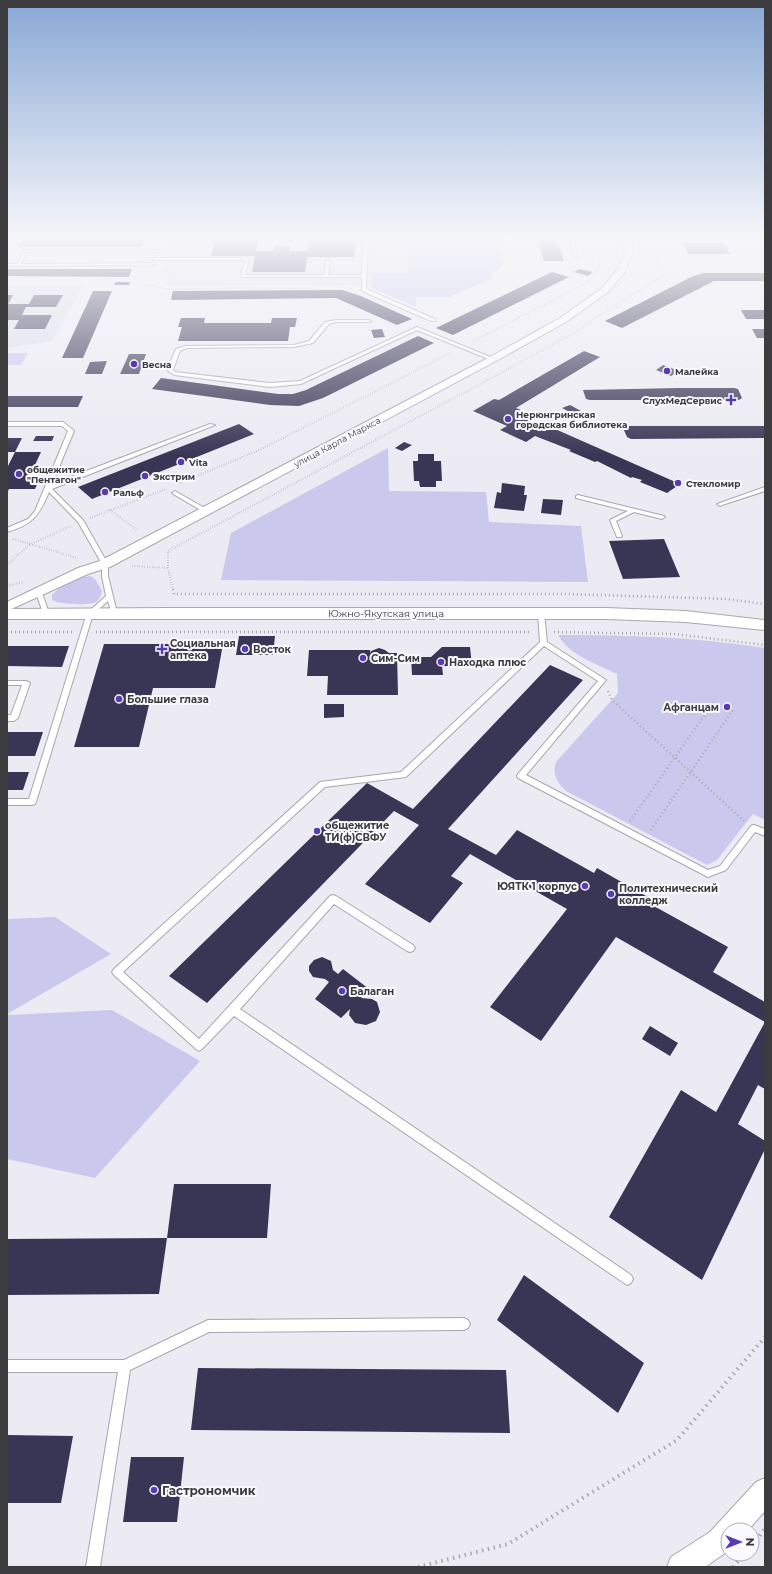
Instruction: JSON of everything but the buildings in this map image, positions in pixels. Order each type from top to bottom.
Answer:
[{"type":"street","name":"улица Карла Маркса","points":[[7,607],[83,571],[105,564],[494,359],[563,320],[578,309]]},
{"type":"street","name":"Южно-Якутская улица","points":[[7,614],[541,613],[656,615],[733,620],[765,625]]},
{"type":"street","points":[[737,1522],[765,1491]]},
{"type":"street","points":[[681,1567],[720,1540]]},
{"type":"lane","points":[[409,309],[433,320]]},
{"type":"lane","points":[[369,321],[336,321],[327,323],[311,342],[294,346],[187,347],[178,350],[170,370],[174,373],[270,385],[301,382],[417,328],[494,359]]},
{"type":"lane","points":[[7,424],[63,424],[71,432],[37,515],[28,523],[7,530]]},
{"type":"lane","points":[[48,488],[212,426]]},
{"type":"lane","points":[[48,488],[81,521],[105,564],[104,576],[114,614]]},
{"type":"lane","points":[[720,504],[765,489]]},
{"type":"lane","points":[[175,493],[206,511]]},
{"type":"lane","points":[[578,497],[662,517]]},
{"type":"lane","points":[[619,536],[613,520],[634,510]]},
{"type":"lane","points":[[39,593],[46,614]]},
{"type":"lane","points":[[7,802],[32,802],[90,614],[110,596]]},
{"type":"lane","points":[[541,613],[544,643]]},
{"type":"lane","points":[[544,643],[602,680],[520,776],[708,874],[723,868],[754,828],[765,833]]},
{"type":"lane","points":[[410,948],[333,899],[199,1046],[117,972],[323,784],[403,775],[544,643]]},
{"type":"lane","points":[[7,683],[26,683],[14,718],[7,718]]},
{"type":"lane","points":[[233,1010],[627,1279]]},
{"type":"lane","points":[[7,1366],[125,1366],[208,1326],[464,1324]]},
{"type":"lane","points":[[93,1567],[125,1366]]},
{"type":"path","points":[[174,486],[257,452],[535,309]]},
{"type":"path","points":[[609,309],[584,325],[583,328],[505,371],[168,551],[168,568],[174,594],[567,594],[726,599],[765,604]]},
{"type":"path","points":[[7,565],[29,545],[81,521],[167,488]]},
{"type":"path","points":[[110,510],[142,534]]},
{"type":"path","points":[[7,537],[29,545],[79,558]]},
{"type":"path","points":[[128,566],[168,568]]},
{"type":"path","points":[[7,632],[543,632],[674,634],[765,645]]},
{"type":"path","points":[[602,680],[612,700],[735,814],[754,828]]},
{"type":"path","points":[[624,830],[714,702]]},
{"type":"path","points":[[644,840],[734,710]]},
{"type":"path","points":[[418,1567],[508,1544],[677,1440],[765,1337]]},
{"type":"shaded area","points":[[7,309],[69,309],[52,341],[7,348]]},
{"type":"shaded area","points":[[7,353],[28,353],[21,365],[7,365]]},
{"type":"shaded area","points":[[388,448],[389,491],[486,492],[489,522],[581,526],[588,582],[221,580],[231,533]]},
{"type":"shaded area","points":[[90,576],[95,579],[102,591],[96,602],[74,604],[61,603],[52,600],[52,595],[64,585],[79,578]]},
{"type":"shaded area","points":[[558,635],[662,637],[713,641],[765,648],[765,820],[753,814],[717,860],[707,865],[566,791],[556,778],[556,762],[618,693],[617,674],[592,663],[576,653],[563,642]]},
{"type":"shaded area","points":[[55,917],[111,954],[7,1014],[7,919]]},
{"type":"shaded area","points":[[112,1010],[200,1061],[95,1178],[7,1159],[7,1015]]},
{"type":"place","name":"Весна","points":[[134,364]]},
{"type":"place","name":"Малейка","points":[[667,371]]},
{"type":"place","name":"СлухМедСервис","points":[[731,400]]},
{"type":"place","name":"Нерюнгринская городская библиотека","points":[[508,419]]},
{"type":"place","name":"Vita","points":[[181,462]]},
{"type":"place","name":"общежитие \"Пентагон\"","points":[[19,474]]},
{"type":"place","name":"Экстрим","points":[[145,476]]},
{"type":"place","name":"Стекломир","points":[[678,483]]},
{"type":"place","name":"Ральф","points":[[105,492]]},
{"type":"place","name":"Социальная аптека","points":[[162,649]]},
{"type":"place","name":"Восток","points":[[245,649]]},
{"type":"place","name":"Сим-Сим","points":[[363,658]]},
{"type":"place","name":"Находка плюс","points":[[441,662]]},
{"type":"place","name":"Большие глаза","points":[[119,699]]},
{"type":"place","name":"Афганцам","points":[[727,707]]},
{"type":"place","name":"общежитие ТИ(ф)СВФУ","points":[[317,831]]},
{"type":"place","name":"ЮЯТК 1 корпус","points":[[585,886]]},
{"type":"place","name":"Политехнический колледж","points":[[611,894]]},
{"type":"place","name":"Балаган","points":[[342,991]]},
{"type":"place","name":"Гастрономчик","points":[[154,1490]]}]
